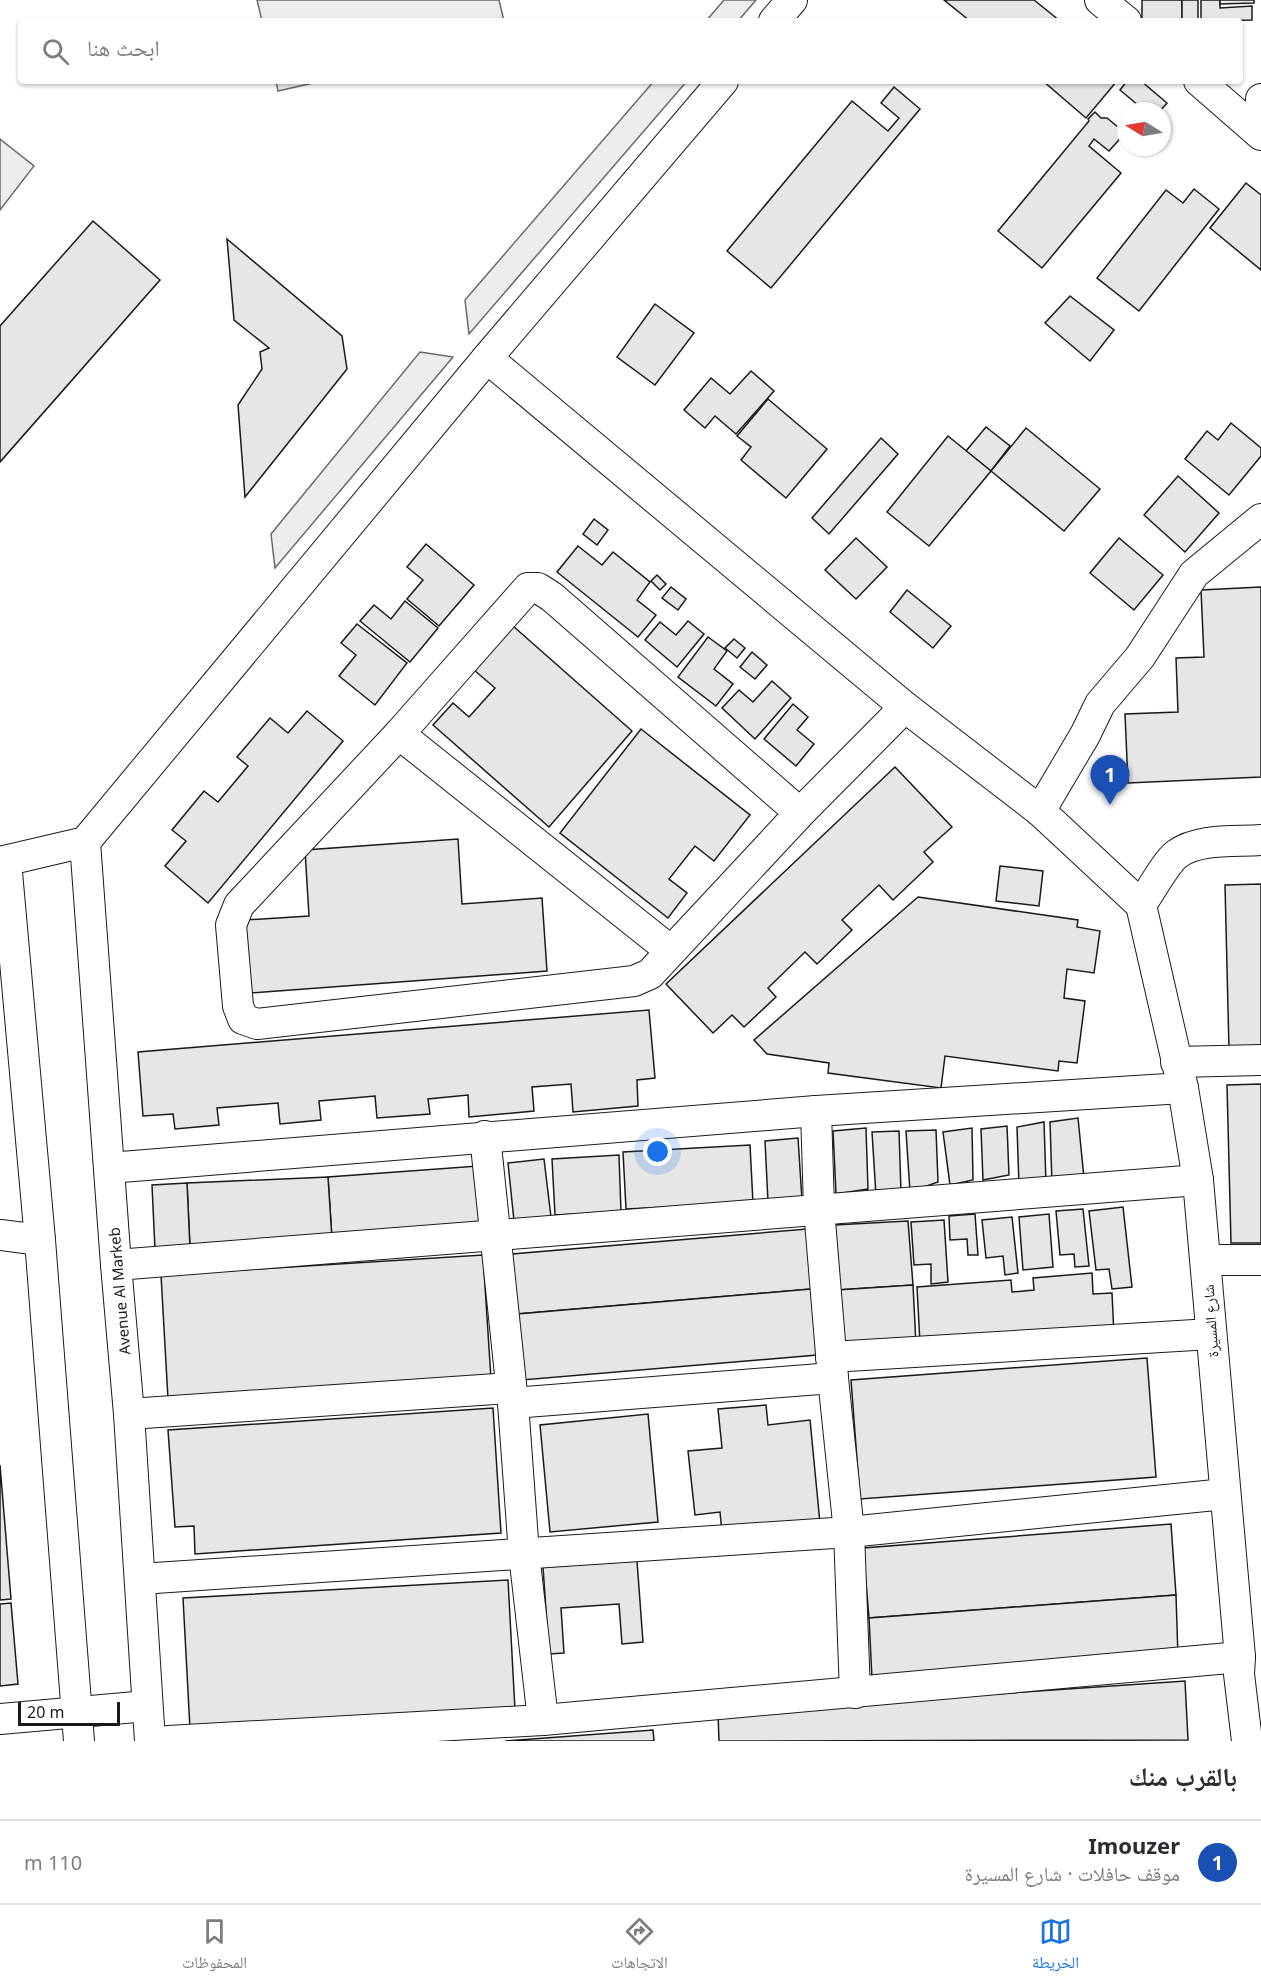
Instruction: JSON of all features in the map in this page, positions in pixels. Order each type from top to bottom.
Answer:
[{"type":"street","points":[[777,18],[792,0]]},
{"type":"street","points":[[1100,0],[1122,18]]},
{"type":"street","points":[[79,1727],[40,1240],[3,861],[85,842],[487,358],[720,84]]},
{"type":"street","points":[[1202,84],[1260,134]]},
{"type":"street","points":[[1260,134],[1261,99]]},
{"type":"street","points":[[487,358],[905,706],[1040,811],[1141,905],[1175,855],[1188,848],[1206,844],[1261,840]]},
{"type":"street","points":[[1040,811],[1085,735],[1100,704],[1140,657],[1194,574],[1261,519]]},
{"type":"street","points":[[800,813],[552,597],[538,588],[528,588],[399,734],[239,905],[231,925],[238,1006],[243,1019],[257,1024],[634,981],[650,974],[800,813],[905,706]]},
{"type":"street","points":[[399,734],[671,951]]},
{"type":"street","name":"Avenue Al Markeb","points":[[85,842],[129,1414],[150,1741]]},
{"type":"street","name":"شارع المسيرة","points":[[1141,905],[1180,1075],[1198,1180],[1225,1494],[1247,1668],[1247,1741]]},
{"type":"street","points":[[109,1168],[816,1111],[1180,1075],[1261,1060]]},
{"type":"street","points":[[816,1111],[819,1209],[849,1532],[855,1693]]},
{"type":"street","points":[[485,1136],[497,1234],[524,1554],[543,1720]]},
{"type":"street","points":[[116,1265],[1198,1180]]},
{"type":"street","points":[[0,1235],[40,1240]]},
{"type":"street","points":[[1206,1260],[1261,1260]]},
{"type":"street","points":[[129,1414],[512,1395],[1211,1334]]},
{"type":"street","points":[[140,1579],[849,1532],[1225,1494]]},
{"type":"street","points":[[168,1741],[543,1720],[855,1693],[1247,1668]]},
{"type":"street","points":[[0,1719],[79,1727],[147,1706]]},
{"type":"shaded area","points":[[257,0],[499,0],[503,18],[261,18]]},
{"type":"shaded area","points":[[724,0],[756,0],[741,18],[709,18]]},
{"type":"shaded area","points":[[277,84],[309,84],[278,91]]},
{"type":"shaded area","points":[[651,84],[684,84],[469,334],[465,300]]},
{"type":"shaded area","points":[[0,139],[34,166],[0,210]]},
{"type":"shaded area","points":[[420,352],[453,357],[275,568],[271,534]]},
{"type":"building","points":[[944,0],[1034,0],[1056,18],[966,18]]},
{"type":"building","points":[[1142,0],[1182,0],[1182,18],[1142,18]]},
{"type":"building","points":[[1182,0],[1198,0],[1198,18],[1182,18]]},
{"type":"building","points":[[1201,0],[1220,0],[1220,8],[1252,6],[1252,20],[1201,18]]},
{"type":"building","points":[[1220,0],[1254,0],[1254,3],[1220,4]]},
{"type":"building","points":[[1046,84],[1114,84],[1086,118]]},
{"type":"building","points":[[1125,84],[1145,84],[1166,102],[1134,102],[1120,90]]},
{"type":"building","points":[[894,87],[920,109],[771,288],[727,251],[852,101],[888,131],[899,118],[881,103]]},
{"type":"building","points":[[1095,112],[1117,126],[1117,142],[1109,151],[1094,139],[1089,146],[1121,173],[1042,268],[998,231],[1089,121],[1088,119]]},
{"type":"building","points":[[1246,183],[1261,195],[1261,270],[1210,228]]},
{"type":"building","points":[[1194,189],[1219,209],[1139,311],[1097,278],[1166,190],[1183,203]]},
{"type":"building","points":[[93,221],[160,280],[0,462],[0,326]]},
{"type":"building","points":[[227,239],[342,336],[347,369],[245,497],[238,405],[262,369],[260,352],[269,348],[234,320]]},
{"type":"building","points":[[1070,296],[1114,330],[1090,361],[1045,323]]},
{"type":"building","points":[[655,304],[694,333],[655,385],[617,357]]},
{"type":"building","points":[[751,371],[774,391],[736,434],[715,416],[705,428],[684,410],[711,378],[730,394]]},
{"type":"building","points":[[768,399],[827,449],[786,498],[741,460],[751,447],[737,436]]},
{"type":"building","points":[[1231,423],[1261,448],[1261,456],[1229,495],[1185,459],[1207,431],[1218,440]]},
{"type":"building","points":[[986,427],[1010,446],[991,471],[966,451]]},
{"type":"building","points":[[1026,428],[1100,489],[1064,531],[991,471]]},
{"type":"building","points":[[948,436],[991,471],[929,546],[887,512]]},
{"type":"building","points":[[881,438],[898,454],[829,534],[812,518]]},
{"type":"building","points":[[1178,476],[1219,513],[1185,552],[1144,515]]},
{"type":"building","points":[[594,519],[608,530],[597,545],[583,534]]},
{"type":"building","points":[[856,538],[887,567],[856,599],[825,570]]},
{"type":"building","points":[[1119,538],[1163,575],[1134,610],[1090,573]]},
{"type":"building","points":[[426,544],[474,585],[439,626],[407,599],[423,580],[407,567]]},
{"type":"building","points":[[578,546],[602,565],[613,552],[650,582],[637,600],[656,615],[638,637],[557,572]]},
{"type":"building","points":[[657,575],[666,584],[660,590],[651,581]]},
{"type":"building","points":[[671,587],[686,599],[678,610],[662,598]]},
{"type":"building","points":[[1261,587],[1261,777],[1128,783],[1125,714],[1178,712],[1176,658],[1204,657],[1201,590]]},
{"type":"building","points":[[907,590],[951,626],[933,648],[890,612]]},
{"type":"building","points":[[405,601],[438,628],[410,662],[360,621],[374,605],[391,619]]},
{"type":"building","points":[[688,621],[704,634],[677,667],[645,640],[660,622],[676,635]]},
{"type":"building","points":[[357,624],[407,663],[375,705],[339,676],[356,655],[341,643]]},
{"type":"building","points":[[513,626],[632,731],[549,827],[433,725],[453,703],[469,717],[495,688],[474,670]]},
{"type":"building","points":[[708,637],[727,651],[714,669],[733,684],[716,706],[678,677]]},
{"type":"building","points":[[734,639],[745,648],[737,658],[725,648]]},
{"type":"building","points":[[752,652],[767,665],[755,679],[740,667]]},
{"type":"building","points":[[772,681],[791,698],[755,739],[722,708],[739,690],[753,702]]},
{"type":"building","points":[[793,704],[808,717],[797,730],[814,744],[796,766],[764,739]]},
{"type":"building","points":[[307,711],[343,741],[208,903],[165,866],[186,841],[172,830],[204,791],[218,802],[248,766],[237,757],[270,718],[288,733]]},
{"type":"building","points":[[641,729],[750,815],[714,861],[695,846],[669,879],[687,893],[668,918],[560,833]]},
{"type":"building","points":[[895,767],[952,827],[924,852],[933,862],[893,900],[879,885],[842,920],[852,930],[817,964],[805,952],[768,988],[776,997],[744,1027],[732,1015],[713,1033],[666,984]]},
{"type":"building","points":[[458,839],[462,904],[542,898],[547,971],[249,993],[244,920],[309,916],[305,850]]},
{"type":"building","points":[[1000,866],[1043,871],[1039,906],[996,901]]},
{"type":"building","points":[[1261,884],[1261,1049],[1229,1050],[1225,885]]},
{"type":"building","points":[[918,897],[1078,920],[1077,927],[1100,931],[1094,973],[1067,969],[1064,998],[1085,1001],[1077,1063],[1059,1061],[1058,1071],[945,1056],[941,1088],[828,1073],[829,1063],[767,1054],[754,1040]]},
{"type":"building","points":[[649,1010],[655,1078],[637,1080],[638,1106],[573,1112],[571,1084],[532,1087],[534,1111],[469,1117],[468,1095],[428,1099],[430,1114],[377,1118],[375,1096],[319,1101],[321,1120],[280,1124],[278,1103],[217,1108],[219,1125],[175,1129],[173,1114],[143,1116],[138,1052]]},
{"type":"building","points":[[1261,1084],[1261,1243],[1231,1243],[1227,1085]]},
{"type":"building","points":[[1078,1118],[1084,1178],[1052,1184],[1050,1122]]},
{"type":"building","points":[[1044,1122],[1046,1183],[1019,1186],[1017,1127]]},
{"type":"building","points":[[1007,1126],[1009,1175],[983,1180],[981,1129]]},
{"type":"building","points":[[866,1128],[868,1189],[836,1194],[833,1131]]},
{"type":"building","points":[[972,1128],[973,1180],[950,1185],[943,1132]]},
{"type":"building","points":[[936,1130],[938,1182],[910,1192],[906,1131]]},
{"type":"building","points":[[899,1131],[901,1192],[876,1196],[872,1132]]},
{"type":"building","points":[[798,1138],[802,1200],[768,1202],[765,1141]]},
{"type":"building","points":[[750,1145],[753,1203],[626,1209],[623,1152]]},
{"type":"building","points":[[619,1155],[621,1212],[555,1215],[552,1159]]},
{"type":"building","points":[[544,1159],[551,1217],[514,1221],[508,1163]]},
{"type":"building","points":[[478,1166],[481,1230],[332,1239],[328,1177]]},
{"type":"building","points":[[328,1177],[332,1239],[190,1248],[187,1183]]},
{"type":"building","points":[[187,1183],[190,1248],[155,1250],[152,1185]]},
{"type":"building","points":[[1123,1207],[1132,1287],[1112,1289],[1109,1269],[1096,1270],[1089,1211]]},
{"type":"building","points":[[1083,1209],[1089,1266],[1075,1267],[1074,1254],[1060,1255],[1056,1211]]},
{"type":"building","points":[[975,1214],[978,1255],[968,1255],[967,1239],[950,1240],[949,1216]]},
{"type":"building","points":[[1049,1214],[1053,1267],[1023,1270],[1019,1217]]},
{"type":"building","points":[[1012,1217],[1018,1273],[1005,1275],[1003,1256],[986,1258],[982,1220]]},
{"type":"building","points":[[944,1220],[948,1282],[931,1284],[931,1264],[914,1265],[911,1222]]},
{"type":"building","points":[[908,1221],[913,1285],[837,1290],[834,1225]]},
{"type":"building","points":[[807,1229],[811,1289],[517,1314],[512,1254]]},
{"type":"building","points":[[483,1255],[491,1379],[168,1399],[161,1275]]},
{"type":"building","points":[[1092,1273],[1093,1294],[1112,1293],[1114,1335],[920,1344],[917,1287],[1011,1280],[1012,1292],[1034,1290],[1033,1278]]},
{"type":"building","points":[[913,1285],[916,1345],[841,1350],[837,1290]]},
{"type":"building","points":[[811,1289],[817,1355],[522,1380],[517,1314]]},
{"type":"building","points":[[1147,1358],[1156,1477],[860,1499],[851,1380]]},
{"type":"building","points":[[766,1405],[768,1425],[810,1420],[820,1523],[722,1533],[720,1512],[695,1515],[688,1451],[722,1448],[718,1409]]},
{"type":"building","points":[[493,1408],[501,1533],[195,1554],[194,1526],[175,1527],[168,1430]]},
{"type":"building","points":[[648,1414],[658,1522],[550,1532],[540,1425]]},
{"type":"building","points":[[0,1465],[11,1599],[0,1600]]},
{"type":"building","points":[[1171,1524],[1176,1595],[869,1618],[863,1548]]},
{"type":"building","points":[[637,1561],[643,1642],[622,1644],[619,1604],[561,1608],[564,1653],[549,1654],[543,1567]]},
{"type":"building","points":[[508,1580],[515,1710],[190,1729],[183,1598]]},
{"type":"building","points":[[1176,1595],[1178,1657],[872,1679],[869,1618]]},
{"type":"building","points":[[11,1603],[18,1684],[0,1686],[0,1604]]},
{"type":"building","points":[[1185,1681],[1188,1740],[719,1741],[718,1713]]},
{"type":"building","points":[[653,1730],[654,1741],[505,1741]]},
{"type":"place","name":"Imouzer","points":[[1110,805]]}]
